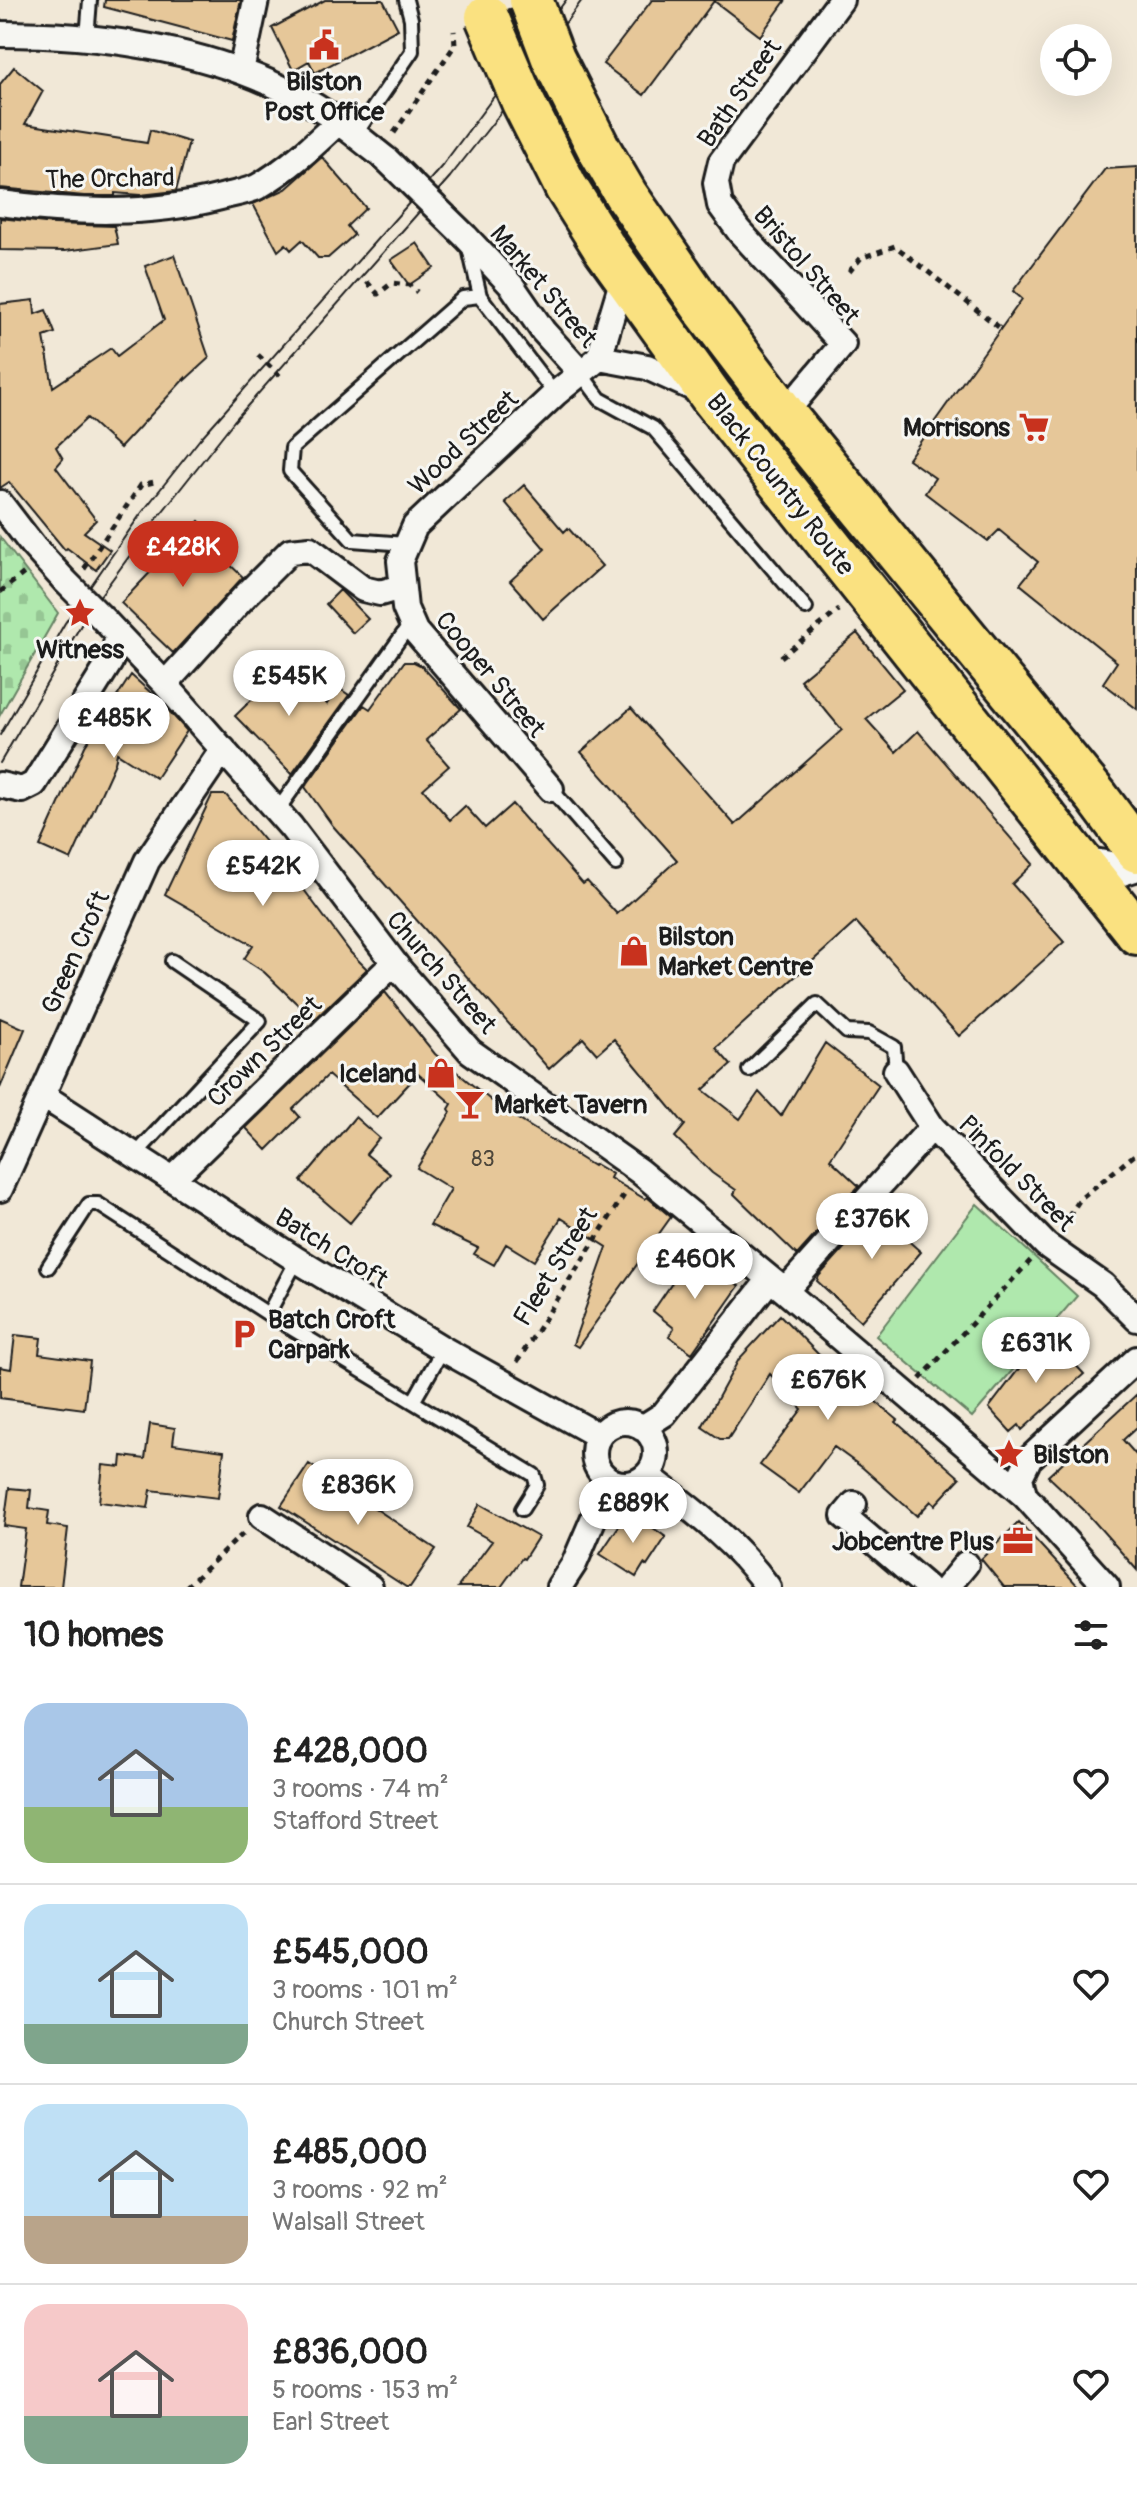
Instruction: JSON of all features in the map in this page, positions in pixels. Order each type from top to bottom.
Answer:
[{"type":"highway","name":"Black Country Route","points":[[531,0],[553,58],[599,149],[626,195],[706,311],[784,414],[1097,797],[1137,851]]},
{"type":"highway","name":"Black Country Route","points":[[485,9],[523,102],[566,187],[624,275],[711,396],[1137,933]]},
{"type":"street","points":[[241,71],[256,0]]},
{"type":"street","name":"Bath Street","points":[[716,183],[721,162],[841,0]]},
{"type":"street","name":"Market Street","points":[[0,34],[87,38],[162,47],[241,71],[297,96],[347,128],[383,157],[512,286],[543,331],[590,365]]},
{"type":"street","name":"The Orchard","points":[[0,203],[52,210],[116,211],[192,205],[255,188],[347,128]]},
{"type":"street","name":"Bristol Street","points":[[716,183],[720,205],[739,231],[843,344],[784,414]]},
{"type":"street","points":[[624,275],[590,365],[647,367],[711,396]]},
{"type":"street","name":"Wood Street","points":[[401,587],[400,561],[415,526],[590,365]]},
{"type":"street","name":"Church Street","points":[[0,503],[43,558],[165,684],[277,811],[394,963],[470,1051],[639,1171],[778,1285],[1024,1495],[1107,1587]]},
{"type":"street","points":[[165,684],[290,551],[310,549],[363,589],[380,593],[401,587]]},
{"type":"street","name":"Cooper Street","points":[[401,587],[405,608],[415,631],[551,789]]},
{"type":"street","points":[[11,787],[34,784],[110,662],[116,647],[112,629]]},
{"type":"street","name":"Green Croft","points":[[0,1189],[147,861],[223,749]]},
{"type":"street","points":[[1082,864],[1115,870],[1137,863]]},
{"type":"street","name":"Crown Street","points":[[172,1179],[394,963]]},
{"type":"street","name":"Pinfold Street","points":[[896,1071],[932,1127],[1046,1245],[1103,1285],[1137,1319]]},
{"type":"street","name":"Batch Croft","points":[[42,1095],[297,1260],[443,1349],[599,1436]]},
{"type":"street","name":"Pinfold Street","points":[[642,1428],[664,1414],[778,1285],[841,1231],[932,1127]]},
{"type":"street","points":[[1024,1495],[1020,1477],[1029,1459],[1137,1359]]},
{"type":"street","points":[[614,1424],[633,1424],[642,1428],[653,1442],[655,1451],[655,1459],[647,1475],[629,1484],[610,1480],[602,1474],[594,1456],[599,1436],[614,1424]]},
{"type":"street","points":[[647,1475],[713,1525],[768,1587]]},
{"type":"street","points":[[559,1587],[574,1564],[610,1480]]},
{"type":"street","points":[[854,1504],[844,1516],[927,1587]]},
{"type":"street","points":[[262,1516],[370,1587]]},
{"type":"street","points":[[947,1587],[966,1564]]},
{"type":"lane","points":[[87,38],[90,0]]},
{"type":"lane","points":[[347,128],[412,51],[411,19],[406,0]]},
{"type":"lane","points":[[466,237],[480,296],[555,394]]},
{"type":"lane","points":[[406,544],[352,540],[290,471],[292,448],[463,298],[480,296]]},
{"type":"lane","points":[[590,365],[600,399],[653,428],[806,608]]},
{"type":"lane","points":[[277,811],[411,623]]},
{"type":"lane","points":[[551,789],[616,864]]},
{"type":"lane","points":[[135,1155],[260,1021],[172,961]]},
{"type":"lane","points":[[749,1070],[817,1004],[847,1032],[869,1033],[894,1047],[896,1071]]},
{"type":"lane","points":[[48,1267],[89,1204],[98,1204],[268,1314],[534,1475],[537,1485],[522,1509]]},
{"type":"lane","points":[[268,1314],[297,1260]]},
{"type":"lane","points":[[413,1402],[443,1349]]},
{"type":"path","points":[[383,157],[455,45],[453,23],[485,9]]},
{"type":"path","points":[[849,272],[861,258],[895,246],[1000,328]]},
{"type":"path","points":[[367,282],[378,294],[392,283],[409,285],[417,292]]},
{"type":"path","points":[[258,355],[282,378]]},
{"type":"path","points":[[88,563],[141,485],[154,482]]},
{"type":"path","points":[[0,592],[43,558]]},
{"type":"path","points":[[781,657],[864,589]]},
{"type":"path","points":[[1060,1228],[1081,1198],[1137,1153]]},
{"type":"path","name":"Fleet Street","points":[[504,1383],[639,1171]]},
{"type":"path","points":[[906,1394],[1033,1258]]},
{"type":"path","points":[[186,1587],[262,1516]]},
{"type":"green space","points":[[0,537],[58,613],[0,715]]},
{"type":"green space","points":[[977,1204],[1077,1296],[972,1417],[876,1336]]},
{"type":"building","points":[[105,0],[241,0],[232,41],[104,7]]},
{"type":"building","name":"Bilston Post Office","points":[[325,0],[383,0],[398,29],[315,73],[309,61],[293,70],[272,28]]},
{"type":"building","points":[[652,0],[786,0],[760,36],[714,1],[644,95],[603,64]]},
{"type":"building","points":[[14,67],[43,91],[25,124],[147,143],[150,130],[189,142],[176,191],[84,196],[0,188],[0,84]]},
{"type":"building","points":[[322,157],[366,208],[347,226],[354,235],[328,258],[318,258],[302,240],[291,250],[286,244],[278,251],[253,204],[286,189]]},
{"type":"building","name":"Morrisons","points":[[1137,167],[1137,709],[1103,683],[1117,662],[1020,584],[1038,562],[999,530],[988,541],[925,493],[935,478],[908,459],[1022,299],[1013,291],[1105,169]]},
{"type":"building","points":[[0,218],[114,226],[118,244],[65,251],[0,250]]},
{"type":"building","points":[[417,243],[434,268],[409,285],[391,260]]},
{"type":"building","points":[[174,255],[209,358],[185,378],[120,448],[87,418],[56,447],[63,459],[56,467],[96,520],[84,532],[110,550],[96,570],[67,548],[65,550],[9,482],[0,488],[0,304],[34,300],[35,314],[46,310],[55,333],[44,337],[53,387],[111,348],[117,356],[164,320],[145,266]]},
{"type":"building","points":[[524,485],[564,532],[568,528],[602,566],[543,619],[510,581],[545,549],[505,502]]},
{"type":"building","points":[[199,521],[217,538],[210,546],[243,577],[173,653],[121,603]]},
{"type":"building","points":[[340,590],[368,619],[353,633],[326,604]]},
{"type":"building","name":"Bilston Market Centre","points":[[857,633],[903,689],[866,719],[896,752],[918,731],[1033,864],[1012,884],[1064,942],[959,1036],[856,922],[716,1048],[731,1065],[703,1090],[740,1119],[759,1092],[781,1116],[825,1043],[879,1085],[830,1159],[859,1186],[797,1255],[734,1194],[736,1190],[712,1173],[675,1137],[685,1125],[614,1039],[597,1054],[583,1038],[549,1069],[333,826],[305,787],[364,705],[370,709],[404,662],[414,662],[422,666],[461,709],[426,740],[449,766],[423,789],[450,820],[465,806],[485,828],[512,804],[583,884],[587,881],[617,914],[677,860],[581,752],[631,708],[735,825],[842,730],[800,680]]},
{"type":"building","points":[[282,670],[295,684],[302,677],[327,704],[337,687],[349,695],[292,774],[235,716]]},
{"type":"building","points":[[131,675],[187,731],[156,778],[117,753],[71,860],[40,846],[85,746]]},
{"type":"building","points":[[212,795],[226,795],[367,969],[314,1020],[264,972],[244,959],[253,945],[165,894]]},
{"type":"building","points":[[385,992],[435,1054],[499,1107],[593,1166],[595,1164],[612,1174],[610,1178],[645,1199],[647,1197],[671,1217],[578,1347],[573,1344],[607,1247],[561,1218],[534,1261],[506,1244],[494,1265],[474,1254],[478,1248],[430,1225],[451,1189],[417,1168],[451,1112],[452,1104],[418,1074],[377,1118],[328,1075],[293,1109],[300,1117],[267,1150],[246,1128]]},
{"type":"building","points":[[0,1018],[25,1029],[0,1088]]},
{"type":"building","points":[[355,1117],[379,1138],[366,1154],[390,1174],[350,1223],[301,1181]]},
{"type":"building","points":[[889,1198],[917,1222],[904,1237],[921,1252],[861,1321],[817,1281]]},
{"type":"building","points":[[694,1251],[739,1286],[692,1353],[669,1336],[674,1328],[653,1311]]},
{"type":"building","points":[[780,1315],[818,1354],[898,1420],[896,1422],[960,1478],[935,1505],[931,1501],[917,1516],[834,1447],[799,1493],[760,1465],[802,1409],[770,1374],[728,1439],[720,1439],[702,1427],[739,1359]]},
{"type":"building","points":[[1046,1333],[1084,1374],[1022,1430],[1019,1425],[1011,1432],[989,1408]]},
{"type":"building","points":[[15,1335],[41,1338],[39,1354],[90,1361],[84,1409],[0,1398],[0,1367],[11,1369]]},
{"type":"building","points":[[1137,1394],[1137,1427],[1123,1440],[1137,1456],[1137,1570],[1084,1510],[1048,1476]]},
{"type":"building","points":[[150,1424],[175,1428],[173,1444],[224,1451],[218,1498],[151,1490],[148,1508],[99,1502],[103,1465],[121,1467],[122,1456],[145,1459]]},
{"type":"building","points":[[309,1464],[436,1549],[410,1587],[281,1506]]},
{"type":"building","points":[[9,1488],[31,1490],[29,1508],[49,1511],[47,1525],[68,1528],[61,1587],[18,1587],[26,1529],[4,1526]]},
{"type":"building","points":[[480,1504],[538,1537],[501,1587],[458,1587],[492,1541],[467,1527]]},
{"type":"building","points":[[629,1511],[666,1537],[636,1577],[600,1554]]},
{"type":"building","name":"Jobcentre Plus","points":[[1019,1522],[1079,1587],[1004,1587],[981,1559]]},
{"type":"tram line","points":[[0,735],[65,623],[140,515],[200,439],[442,166],[566,0]]},
{"type":"tram line","points":[[0,763],[91,608],[159,516],[234,421],[450,177],[582,0]]},
{"type":"place","name":"Bilston Post Office","points":[[324,45]]},
{"type":"place","name":"Morrisons","points":[[1034,427]]},
{"type":"place","name":"Witness","points":[[80,613]]},
{"type":"place","name":"Bilston Market Centre","points":[[634,951]]},
{"type":"place","name":"Iceland","points":[[441,1073]]},
{"type":"place","name":"Market Tavern","points":[[470,1104]]},
{"type":"place","name":"Batch Croft Carpark","points":[[244,1334]]},
{"type":"place","name":"Bilston","points":[[1009,1454]]},
{"type":"place","name":"Jobcentre Plus","points":[[1018,1541]]}]
